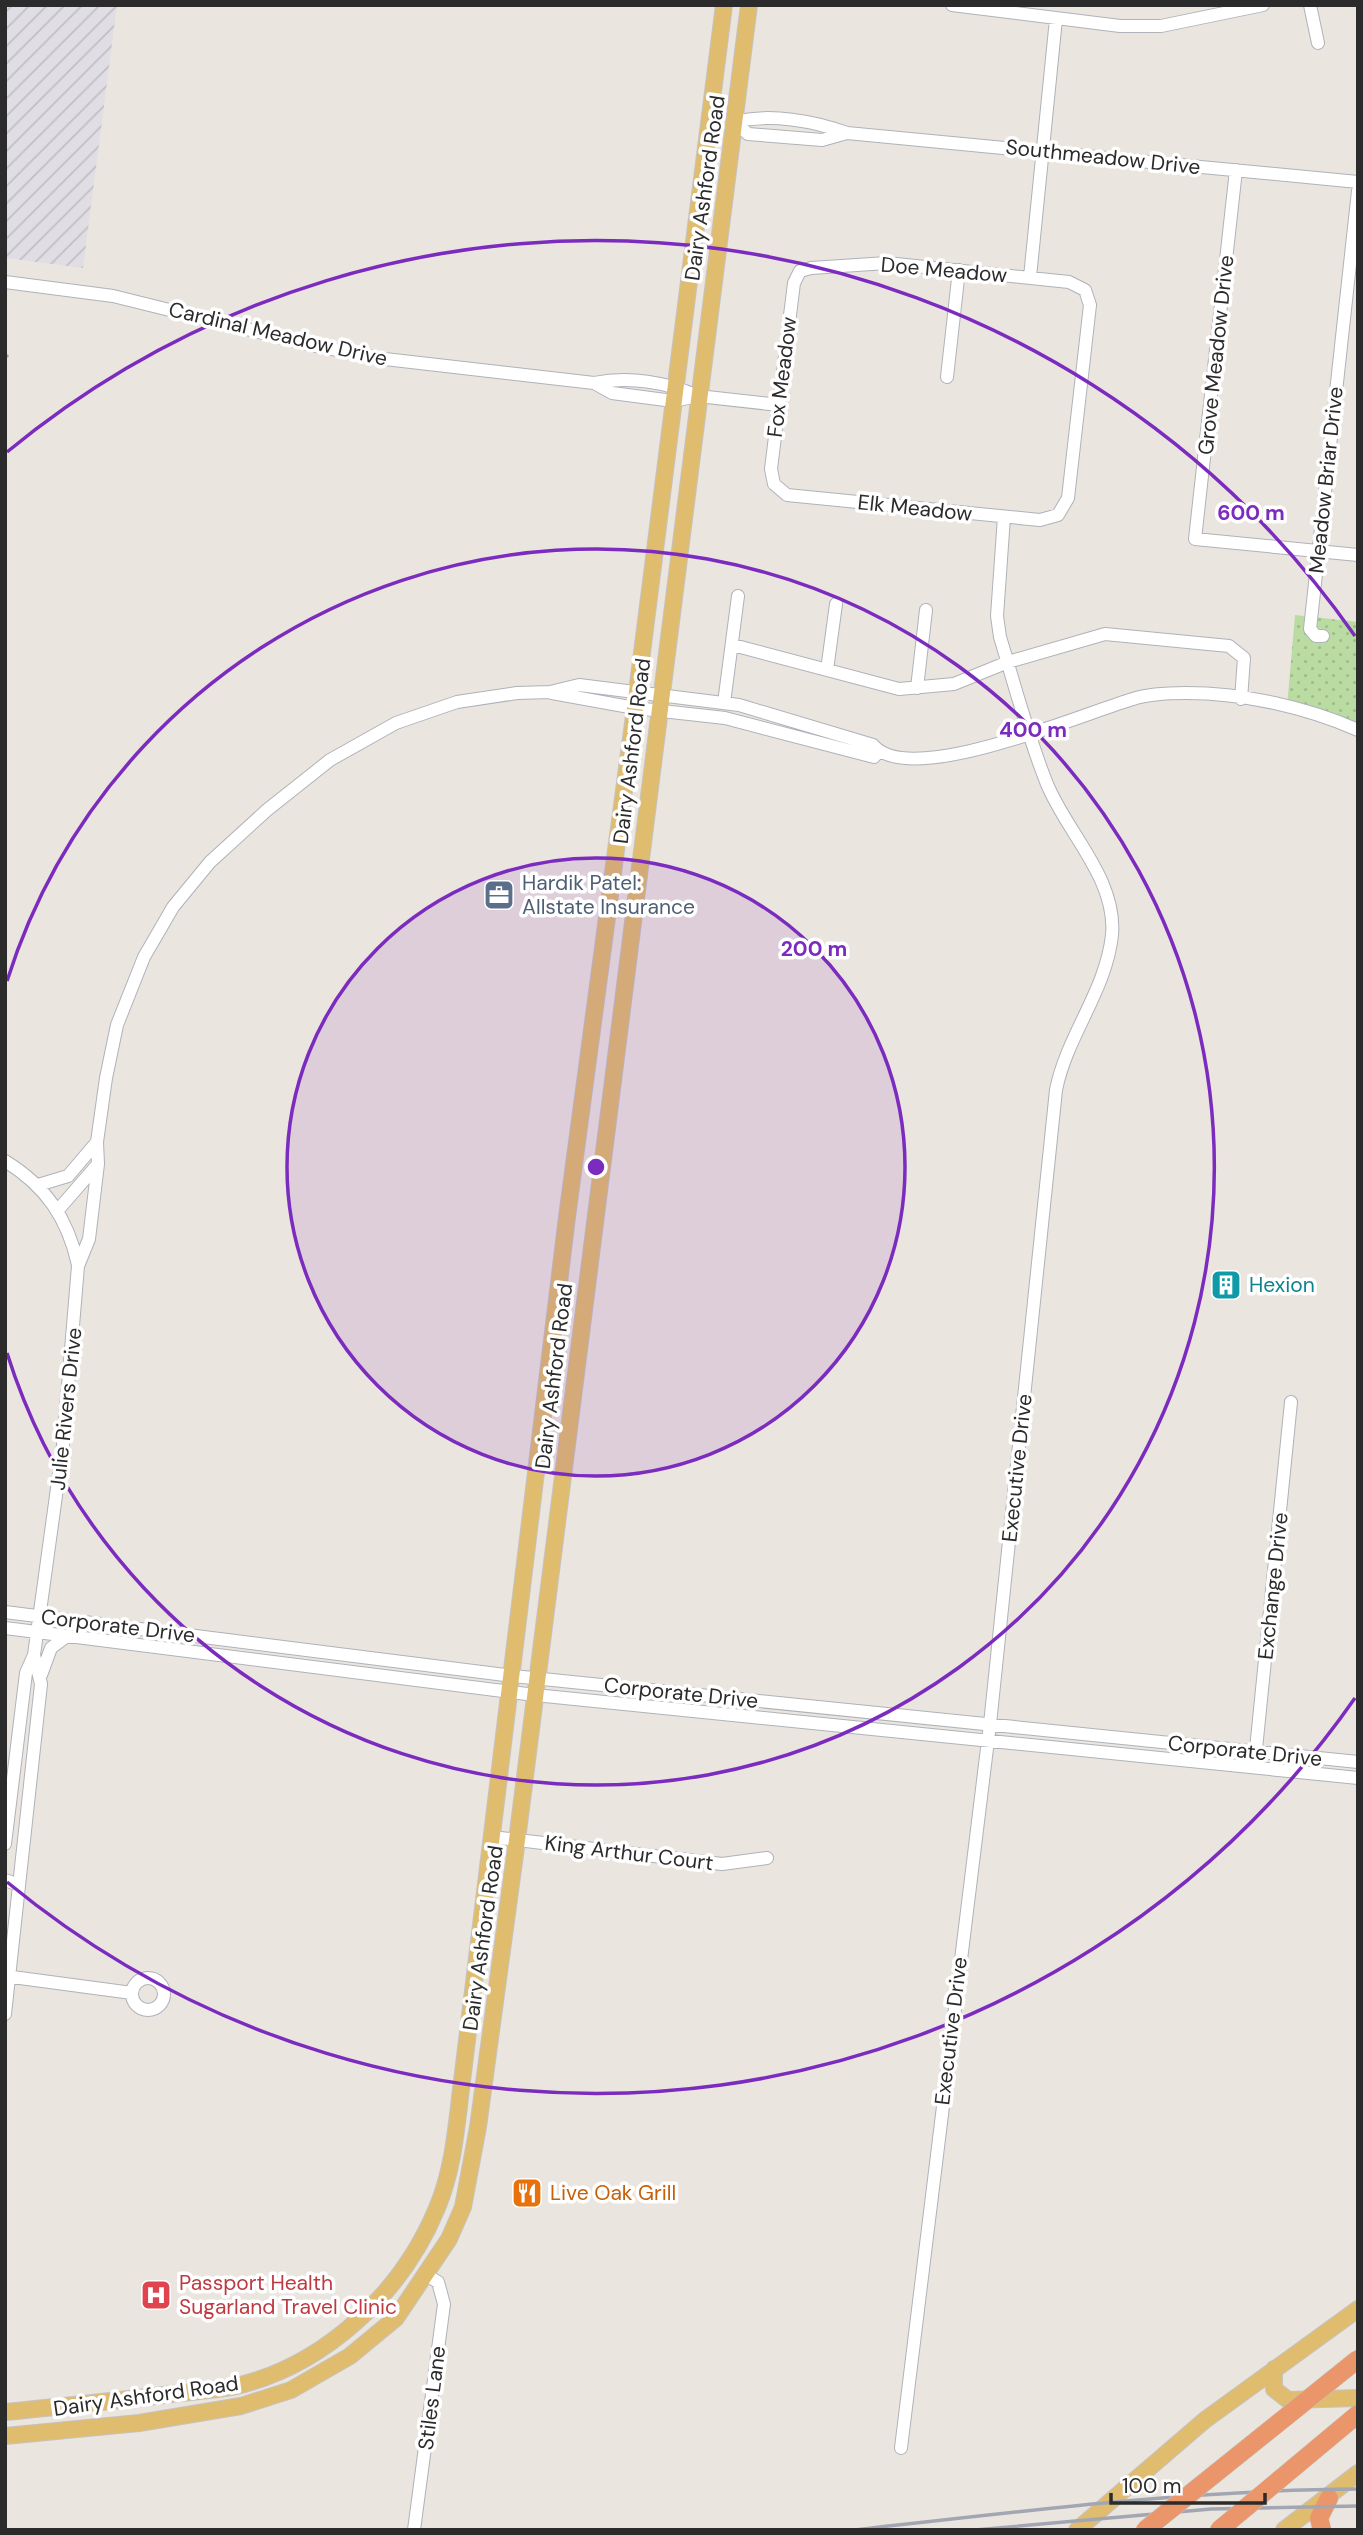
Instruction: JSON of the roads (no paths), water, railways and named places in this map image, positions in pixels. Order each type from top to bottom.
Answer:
[{"type":"highway","points":[[1145,2530],[1358,2359]]},
{"type":"highway","points":[[1219,2530],[1358,2414]]},
{"type":"highway","points":[[1322,2530],[1319,2518],[1329,2498]]},
{"type":"main road","name":"Dairy Ashford Road","points":[[5,2412],[234,2386],[286,2368],[336,2340],[378,2299],[414,2256],[440,2199],[456,2124],[463,2073],[567,1217],[636,700],[723,5]]},
{"type":"main road","name":"Dairy Ashford Road","points":[[5,2436],[139,2423],[241,2406],[291,2390],[349,2356],[396,2318],[449,2239],[463,2207],[478,2127],[517,1840],[749,5]]},
{"type":"main road","points":[[654,549],[678,551]]},
{"type":"main road","points":[[609,901],[634,905]]},
{"type":"main road","points":[[582,1105],[608,1107]]},
{"type":"main road","points":[[567,1217],[594,1220]]},
{"type":"main road","points":[[463,2073],[485,2076]]},
{"type":"main road","points":[[456,2124],[478,2127]]},
{"type":"main road","points":[[1077,2530],[1205,2420],[1273,2368],[1358,2309]]},
{"type":"main road","points":[[1273,2368],[1274,2389],[1288,2400],[1358,2398]]},
{"type":"main road","points":[[1284,2530],[1329,2498],[1358,2473]]},
{"type":"street","points":[[952,5],[1120,26],[1161,26],[1254,6]]},
{"type":"street","points":[[1310,5],[1318,43]]},
{"type":"street","points":[[1030,277],[1056,19]]},
{"type":"street","name":"Southmeadow Drive","points":[[735,122],[751,118],[822,124],[847,133],[1358,182]]},
{"type":"street","name":"Grove Meadow Drive","points":[[1237,170],[1195,539],[1319,551]]},
{"type":"street","name":"Meadow Briar Drive","points":[[1323,636],[1312,633],[1310,629],[1358,191]]},
{"type":"street","name":"Doe Meadow","points":[[800,271],[887,263],[1069,282],[1085,290],[1090,305],[1068,498],[1058,515]]},
{"type":"street","points":[[947,377],[958,270]]},
{"type":"street","name":"Fox Meadow","points":[[774,484],[771,468],[794,283],[800,271]]},
{"type":"street","name":"Cardinal Meadow Drive","points":[[5,282],[113,296],[311,345],[385,359],[594,383],[613,379],[674,393],[779,405]]},
{"type":"street","name":"Elk Meadow","points":[[774,484],[787,495],[1040,520],[1058,515]]},
{"type":"street","name":"Executive Drive","points":[[901,2448],[990,1724],[1056,1090],[1062,1063],[1103,974],[1112,932],[1104,889],[1048,786],[1008,662],[997,616],[1004,517]]},
{"type":"street","points":[[1319,551],[1358,555]]},
{"type":"street","points":[[724,703],[738,596]]},
{"type":"street","points":[[827,670],[836,604]]},
{"type":"street","points":[[917,688],[926,610]]},
{"type":"street","points":[[733,645],[899,689],[954,684],[1008,662],[1105,634],[1229,646],[1244,658],[1241,699]]},
{"type":"street","name":"Julie Rivers Drive","points":[[5,1844],[26,1673],[34,1655],[61,1457],[78,1266],[89,1239],[98,1164],[97,1142],[117,1025],[144,957],[173,907],[210,862],[267,810],[331,760],[396,723],[457,702],[517,693],[550,692],[579,685],[636,700],[659,703]]},
{"type":"street","points":[[659,703],[724,703],[793,720],[873,745],[878,752],[906,759],[942,759],[1030,734],[1136,698],[1186,693],[1241,699],[1328,717],[1358,730]]},
{"type":"street","points":[[659,703],[874,757],[878,752]]},
{"type":"street","points":[[789,735],[793,720]]},
{"type":"street","points":[[38,1185],[68,1176],[97,1142]]},
{"type":"street","points":[[5,1161],[38,1185],[58,1210],[68,1227],[78,1266]]},
{"type":"street","points":[[58,1210],[98,1164]]},
{"type":"street","name":"Exchange Drive","points":[[1253,1769],[1291,1402]]},
{"type":"street","name":"Corporate Drive","points":[[5,1612],[281,1646],[512,1684]]},
{"type":"street","name":"Corporate Drive","points":[[5,1628],[279,1663],[536,1686],[643,1689],[1358,1762]]},
{"type":"street","points":[[41,1675],[51,1648],[67,1636]]},
{"type":"street","points":[[279,1663],[281,1646]]},
{"type":"street","name":"Julie Rivers Drive","points":[[5,2014],[41,1675],[34,1655]]},
{"type":"street","name":"Corporate Drive","points":[[536,1686],[641,1706],[1358,1778]]},
{"type":"street","points":[[641,1706],[643,1689]]},
{"type":"street","name":"King Arthur Court","points":[[492,1837],[722,1864],[766,1858]]},
{"type":"street","points":[[5,1880],[19,1885]]},
{"type":"street","points":[[8,1976],[132,1993]]},
{"type":"street","name":"Stiles Lane","points":[[414,2530],[444,2304],[438,2282],[426,2275]]},
{"type":"railway","points":[[855,2530],[1169,2497],[1358,2489]]},
{"type":"railway","points":[[975,2530],[1211,2509],[1358,2506]]},
{"type":"place","name":"Hardik Patel: Allstate Insurance","points":[[499,895]]},
{"type":"place","name":"Hexion","points":[[1226,1285]]},
{"type":"place","name":"Live Oak Grill","points":[[527,2193]]},
{"type":"place","name":"Passport Health Sugarland Travel Clinic","points":[[156,2295]]}]
